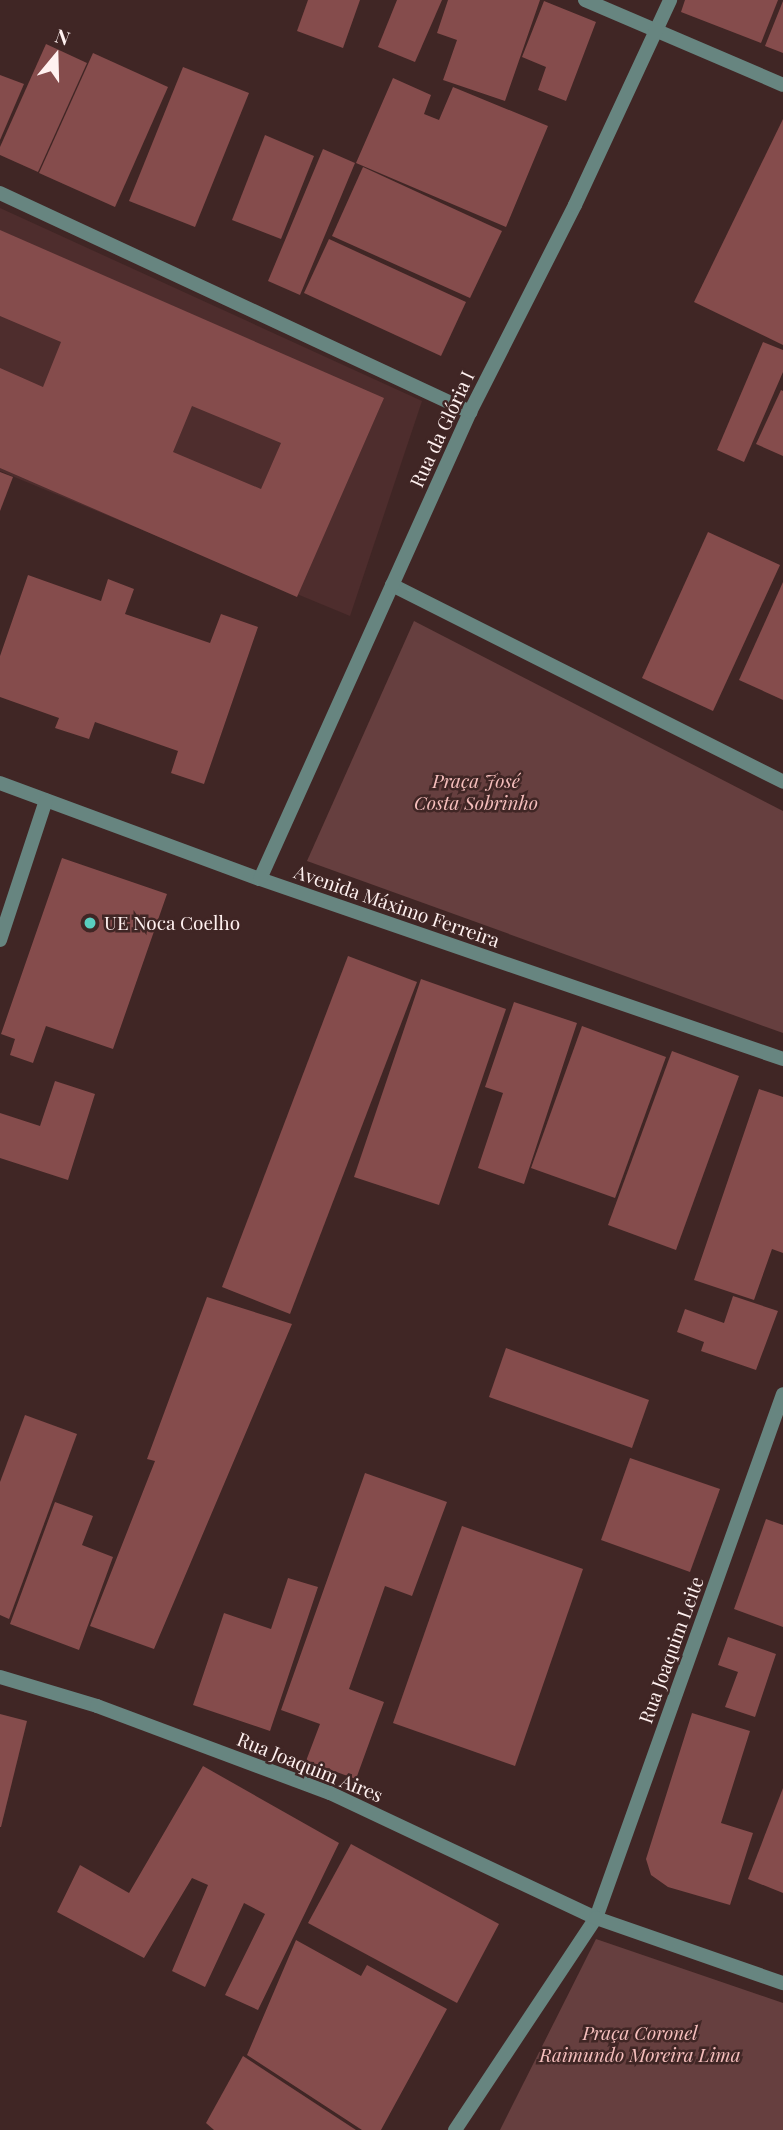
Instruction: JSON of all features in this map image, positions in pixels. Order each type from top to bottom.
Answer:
[{"type":"street","points":[[585,0],[783,85]]},
{"type":"street","name":"Rua da Glória I","points":[[260,879],[470,412],[657,32],[670,0]]},
{"type":"street","points":[[0,193],[470,412]]},
{"type":"street","points":[[392,585],[783,782]]},
{"type":"street","name":"Avenida Máximo Ferreira","points":[[0,783],[260,879],[783,1059]]},
{"type":"street","points":[[0,940],[46,800]]},
{"type":"street","name":"Rua Joaquim Leite","points":[[455,2130],[596,1918],[783,1394]]},
{"type":"street","name":"Rua Joaquim Aires","points":[[0,1676],[97,1706],[330,1793],[596,1918],[783,1983]]},
{"type":"shaded area","points":[[0,208],[422,401],[350,616],[0,471]]},
{"type":"green space","name":"Praça José Costa Sobrinho","points":[[414,621],[783,811],[783,1033],[307,861]]},
{"type":"green space","name":"Praça Coronel Raimundo Moreira Lima","points":[[596,1939],[783,2003],[783,2130],[500,2130]]},
{"type":"building","points":[[308,0],[360,0],[343,48],[297,31]]},
{"type":"building","points":[[397,0],[442,0],[415,62],[378,47]]},
{"type":"building","points":[[448,0],[540,0],[505,101],[443,80],[457,40],[437,33]]},
{"type":"building","points":[[685,0],[778,0],[761,43],[681,12]]},
{"type":"building","points":[[544,1],[596,22],[566,101],[538,90],[546,67],[522,57]]},
{"type":"building","points":[[783,1],[783,53],[765,46]]},
{"type":"building","points":[[46,44],[87,63],[38,172],[0,155],[0,147]]},
{"type":"building","points":[[93,53],[168,87],[115,207],[39,173]]},
{"type":"building","points":[[183,67],[249,93],[195,227],[129,201]]},
{"type":"building","points":[[0,75],[24,84],[0,140]]},
{"type":"building","points":[[393,78],[431,95],[424,114],[439,120],[453,87],[548,126],[506,227],[356,163]]},
{"type":"building","points":[[783,119],[783,345],[694,302]]},
{"type":"building","points":[[265,135],[314,156],[281,239],[232,220]]},
{"type":"building","points":[[323,149],[355,163],[300,295],[268,281]]},
{"type":"building","points":[[363,167],[502,231],[470,298],[332,236]]},
{"type":"building","points":[[0,230],[384,398],[297,597],[0,468],[0,368],[43,387],[61,342],[0,316]],"holes":[[[192,406],[281,443],[261,489],[173,452]]]},
{"type":"building","points":[[329,239],[466,302],[441,356],[304,293]]},
{"type":"building","points":[[763,342],[783,350],[783,372],[744,462],[717,450]]},
{"type":"building","points":[[781,390],[783,391],[783,456],[756,444]]},
{"type":"building","points":[[0,472],[13,477],[0,511]]},
{"type":"building","points":[[708,532],[780,565],[713,711],[642,678]]},
{"type":"building","points":[[28,575],[101,601],[108,579],[134,589],[125,614],[210,643],[221,614],[258,627],[204,784],[171,773],[178,751],[95,722],[89,739],[55,728],[59,718],[0,697],[0,656]]},
{"type":"building","points":[[783,582],[783,700],[739,680]]},
{"type":"building","points":[[62,858],[167,894],[113,1049],[46,1026],[33,1063],[10,1055],[15,1039],[1,1034]]},
{"type":"building","points":[[348,956],[417,982],[290,1314],[222,1287]]},
{"type":"building","points":[[421,979],[506,1009],[439,1205],[354,1177]]},
{"type":"building","points":[[514,1002],[577,1023],[524,1184],[478,1168],[503,1093],[485,1087]]},
{"type":"building","points":[[582,1026],[666,1057],[615,1198],[531,1168]]},
{"type":"building","points":[[672,1051],[739,1076],[676,1250],[608,1225]]},
{"type":"building","points":[[55,1081],[95,1094],[68,1180],[0,1158],[0,1113],[40,1126]]},
{"type":"building","points":[[759,1089],[783,1097],[783,1253],[772,1249],[754,1300],[694,1280]]},
{"type":"building","points":[[733,1296],[778,1311],[756,1370],[701,1351],[704,1342],[677,1332],[685,1309],[724,1323]]},
{"type":"building","points":[[207,1297],[292,1324],[154,1649],[90,1626],[155,1461],[147,1459]]},
{"type":"building","points":[[506,1348],[649,1400],[632,1448],[489,1397]]},
{"type":"building","points":[[25,1415],[77,1434],[9,1619],[0,1615],[0,1482]]},
{"type":"building","points":[[630,1458],[720,1489],[690,1572],[601,1540]]},
{"type":"building","points":[[365,1473],[447,1502],[412,1596],[385,1586],[349,1689],[384,1702],[356,1779],[306,1761],[320,1724],[281,1710]]},
{"type":"building","points":[[55,1502],[93,1516],[82,1545],[113,1557],[79,1650],[10,1624]]},
{"type":"building","points":[[766,1519],[783,1525],[783,1627],[734,1609]]},
{"type":"building","points":[[462,1526],[583,1569],[515,1766],[393,1723]]},
{"type":"building","points":[[288,1578],[318,1587],[270,1731],[193,1705],[224,1613],[271,1629]]},
{"type":"building","points":[[728,1637],[776,1654],[755,1717],[725,1707],[738,1672],[718,1665]]},
{"type":"building","points":[[692,1713],[750,1731],[721,1823],[753,1833],[730,1905],[668,1887],[651,1875],[646,1859]]},
{"type":"building","points":[[0,1714],[27,1721],[1,1827],[0,1827]]},
{"type":"building","points":[[203,1766],[339,1843],[258,2010],[225,1995],[265,1914],[244,1903],[205,1987],[172,1971],[208,1885],[192,1878],[144,1958],[57,1912],[80,1865],[129,1893]]},
{"type":"building","points":[[783,1788],[783,1893],[748,1879]]},
{"type":"building","points":[[351,1844],[499,1924],[457,2003],[308,1923]]},
{"type":"building","points":[[296,1940],[361,1976],[367,1965],[447,2009],[381,2130],[362,2130],[247,2055]]},
{"type":"building","points":[[243,2056],[356,2130],[214,2130],[206,2123]]},
{"type":"place","name":"UE Noca Coelho","points":[[90,923]]}]
